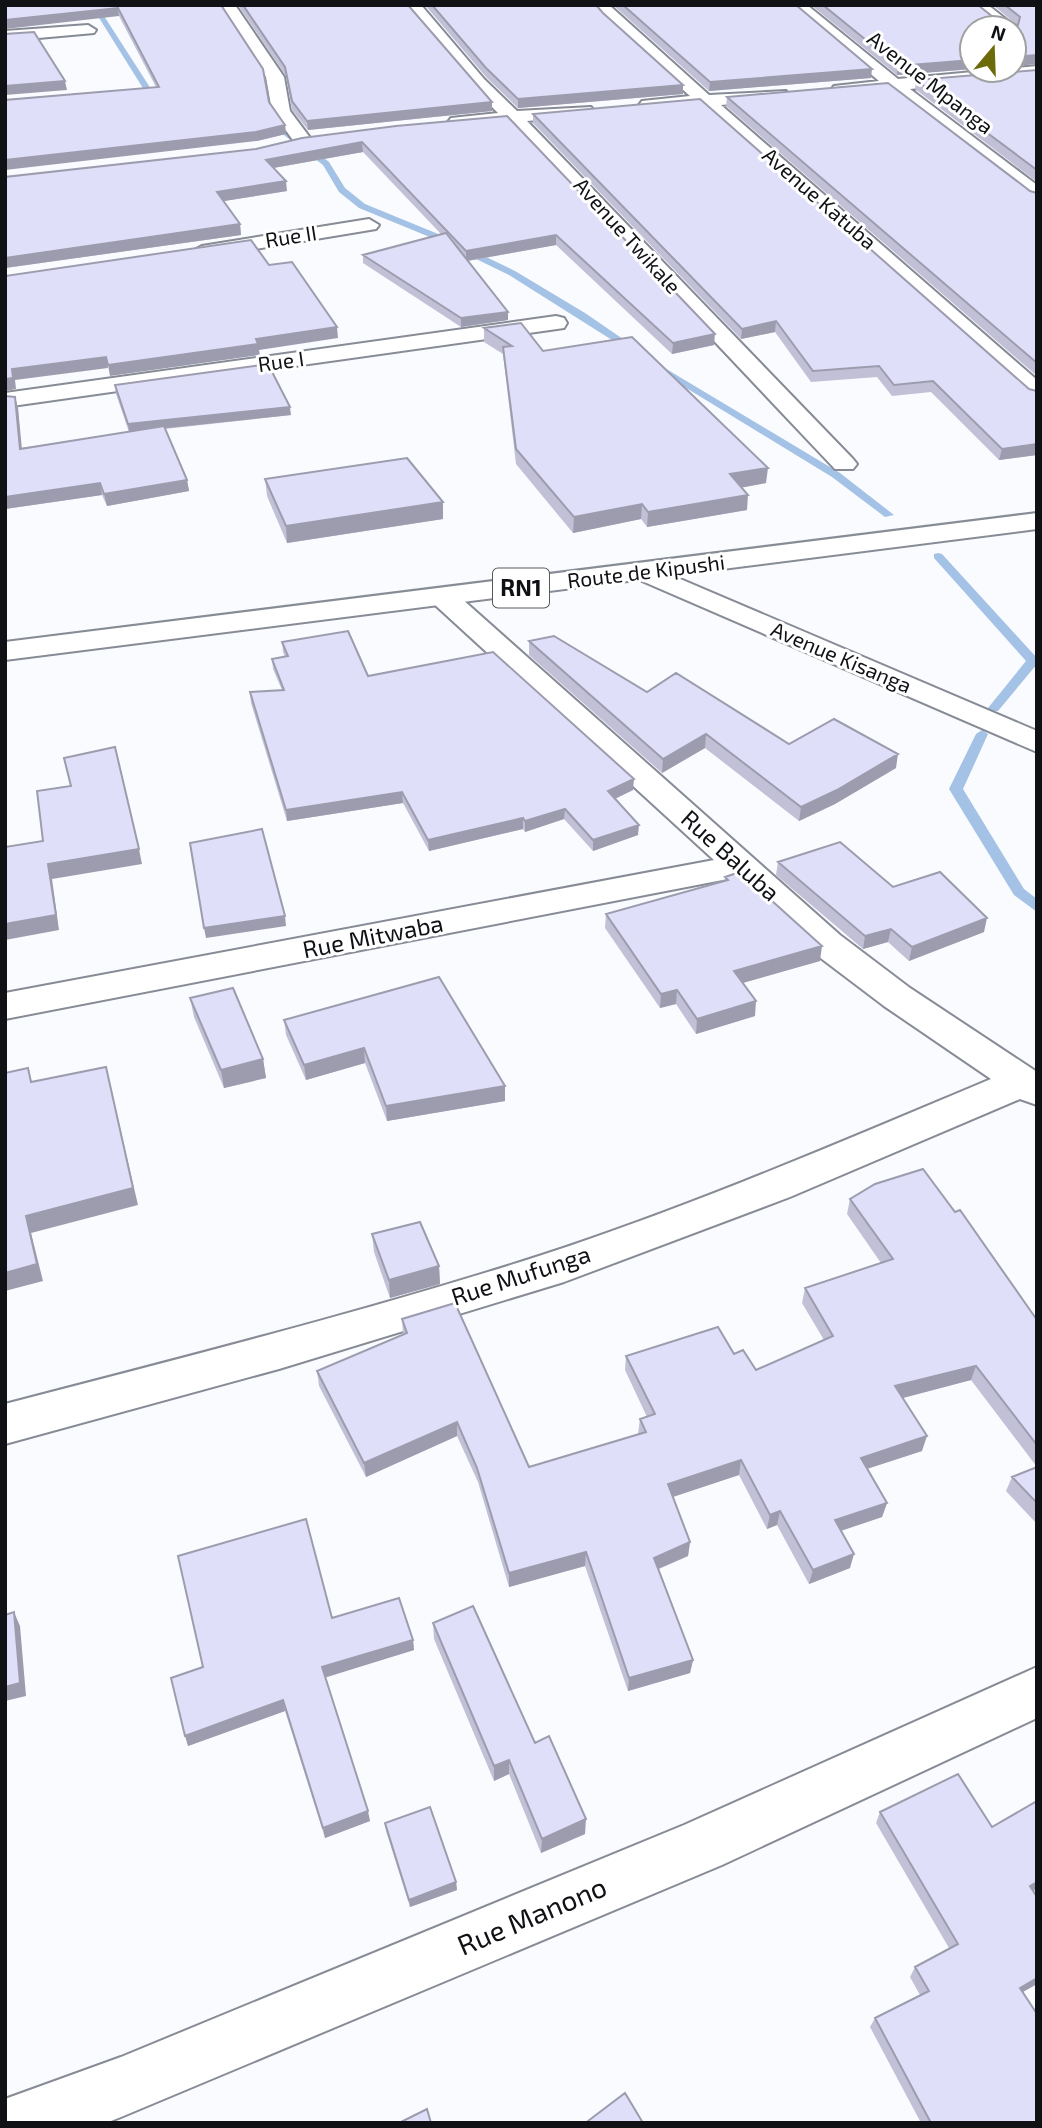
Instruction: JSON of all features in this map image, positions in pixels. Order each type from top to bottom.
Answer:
[{"type":"main road","points":[[227,5],[275,77],[281,111],[305,139],[279,146]]},
{"type":"main road","name":"Avenue Twikale","points":[[412,5],[511,117],[566,170],[730,348],[844,464]]},
{"type":"main road","name":"Avenue Katuba","points":[[601,5],[610,17],[1037,393]]},
{"type":"main road","name":"Avenue Mpanga","points":[[797,5],[894,85],[1037,195]]},
{"type":"main road","points":[[5,36],[88,30]]},
{"type":"main road","points":[[827,91],[1037,71]]},
{"type":"main road","points":[[629,107],[801,93]]},
{"type":"main road","points":[[435,124],[603,109]]},
{"type":"main road","name":"Rue II","points":[[178,255],[369,225]]},
{"type":"main road","name":"Rue I","points":[[5,400],[556,323]]},
{"type":"main road","name":"Route de Kipushi","points":[[5,651],[1037,521]]},
{"type":"main road","name":"Avenue Kisanga","points":[[645,572],[1037,743]]},
{"type":"main road","name":"Rue Baluba","points":[[443,597],[827,944],[897,997],[1029,1087]]},
{"type":"main road","name":"Rue Mitwaba","points":[[5,1006],[740,866]]},
{"type":"main road","name":"Rue Mufunga","points":[[5,1424],[279,1350],[549,1270],[1029,1087]]},
{"type":"main road","name":"Rue Manono","points":[[20,2123],[121,2087],[702,1845],[1037,1692]]},
{"type":"building","points":[[5,5],[221,5],[263,69],[269,102],[285,125],[256,132],[5,160],[5,100],[159,87],[118,8],[5,20]]},
{"type":"building","points":[[243,5],[408,5],[492,102],[307,121],[292,101],[285,67]]},
{"type":"building","points":[[432,5],[596,5],[683,85],[518,99],[486,68]]},
{"type":"building","points":[[623,5],[796,5],[872,69],[710,82]]},
{"type":"building","points":[[823,5],[978,5],[989,14],[958,14],[958,61],[898,66]]},
{"type":"building","points":[[1005,5],[1037,5],[1037,55],[1028,56],[1028,14],[1016,14]]},
{"type":"building","points":[[34,32],[65,81],[5,86],[5,34]]},
{"type":"building","points":[[1037,70],[1037,170],[916,80],[958,77],[958,84],[1028,84],[1028,71]]},
{"type":"building","points":[[888,83],[1030,191],[1037,193],[1037,363],[727,97]]},
{"type":"building","points":[[700,99],[1029,389],[1037,391],[1037,444],[1002,449],[933,381],[894,385],[879,366],[813,371],[776,321],[742,329],[533,114]]},
{"type":"building","points":[[507,116],[715,334],[673,343],[556,235],[466,251],[362,142],[266,160],[286,181],[217,192],[240,224],[5,258],[5,177],[256,149],[302,138],[396,126]]},
{"type":"building","points":[[446,233],[508,312],[461,318],[363,255]]},
{"type":"building","points":[[251,240],[269,265],[292,262],[337,327],[256,339],[258,344],[108,365],[106,357],[12,369],[13,378],[5,379],[5,276]]},
{"type":"building","points":[[521,323],[543,351],[632,337],[768,468],[730,474],[748,495],[648,512],[642,504],[574,517],[516,449],[503,347],[512,346],[484,328]]},
{"type":"building","points":[[268,364],[290,407],[128,424],[115,385]]},
{"type":"building","points":[[5,396],[15,397],[20,449],[164,426],[187,480],[104,494],[100,483],[5,497]]},
{"type":"building","points":[[407,458],[443,502],[286,526],[265,479]]},
{"type":"building","points":[[348,631],[368,676],[493,652],[634,779],[608,791],[639,825],[593,840],[565,809],[525,821],[523,818],[428,840],[402,792],[286,810],[250,692],[284,690],[272,659],[288,656],[282,642]]},
{"type":"building","points":[[554,636],[647,692],[676,673],[789,744],[834,719],[898,754],[837,790],[801,807],[706,734],[663,759],[529,641]]},
{"type":"building","points":[[115,747],[139,849],[48,864],[56,915],[5,924],[5,847],[43,841],[37,791],[71,786],[64,758]]},
{"type":"building","points":[[262,829],[285,916],[204,928],[190,843]]},
{"type":"building","points":[[840,842],[893,887],[940,872],[987,918],[912,947],[891,929],[865,936],[778,862]]},
{"type":"building","points":[[740,872],[822,946],[734,971],[756,1001],[697,1019],[677,990],[661,994],[606,914],[728,880],[725,877]]},
{"type":"building","points":[[439,977],[505,1086],[386,1106],[364,1048],[304,1065],[284,1020]]},
{"type":"building","points":[[233,988],[263,1059],[221,1070],[190,998]]},
{"type":"building","points":[[106,1067],[133,1188],[26,1216],[37,1264],[5,1273],[5,1073],[28,1068],[31,1082]]},
{"type":"building","points":[[923,1169],[955,1212],[960,1210],[1037,1320],[1037,1445],[976,1366],[895,1386],[927,1436],[861,1458],[887,1503],[835,1520],[854,1554],[813,1570],[780,1511],[770,1515],[741,1460],[668,1484],[690,1542],[654,1558],[693,1660],[629,1678],[586,1552],[509,1573],[477,1468],[457,1422],[364,1463],[317,1371],[407,1333],[402,1319],[455,1303],[529,1467],[646,1432],[640,1419],[655,1414],[626,1356],[718,1327],[734,1354],[743,1350],[756,1370],[833,1336],[805,1288],[893,1259],[850,1199],[875,1184]]},
{"type":"building","points":[[420,1222],[439,1266],[389,1280],[372,1234]]},
{"type":"building","points":[[1037,1467],[1037,1503],[1012,1477]]},
{"type":"building","points":[[306,1519],[332,1618],[399,1598],[413,1640],[322,1667],[368,1811],[323,1828],[283,1700],[185,1736],[171,1678],[203,1667],[178,1556]]},
{"type":"building","points":[[473,1606],[535,1743],[549,1736],[586,1819],[542,1839],[509,1760],[494,1766],[433,1623]]},
{"type":"building","points":[[14,1612],[20,1683],[5,1687],[5,1615]]},
{"type":"building","points":[[958,1774],[992,1827],[1037,1801],[1037,1882],[1030,1886],[1037,1897],[1037,1978],[1020,1988],[1037,2014],[1037,2123],[931,2123],[875,2018],[929,1991],[915,1967],[958,1944],[880,1812]]},
{"type":"building","points":[[430,1807],[456,1882],[409,1900],[385,1823]]},
{"type":"building","points":[[625,2093],[643,2123],[589,2123],[588,2121]]},
{"type":"building","points":[[427,2109],[431,2123],[399,2123]]},
{"type":"waterway","points":[[94,5],[149,91],[163,90]]},
{"type":"waterway","points":[[270,120],[326,164],[342,190],[362,206],[440,238],[512,273],[634,350]]},
{"type":"waterway","points":[[658,367],[836,475],[889,515]]},
{"type":"waterway","points":[[938,556],[1033,661],[994,708]]},
{"type":"waterway","points":[[982,734],[956,789],[1019,892],[1037,907]]}]
